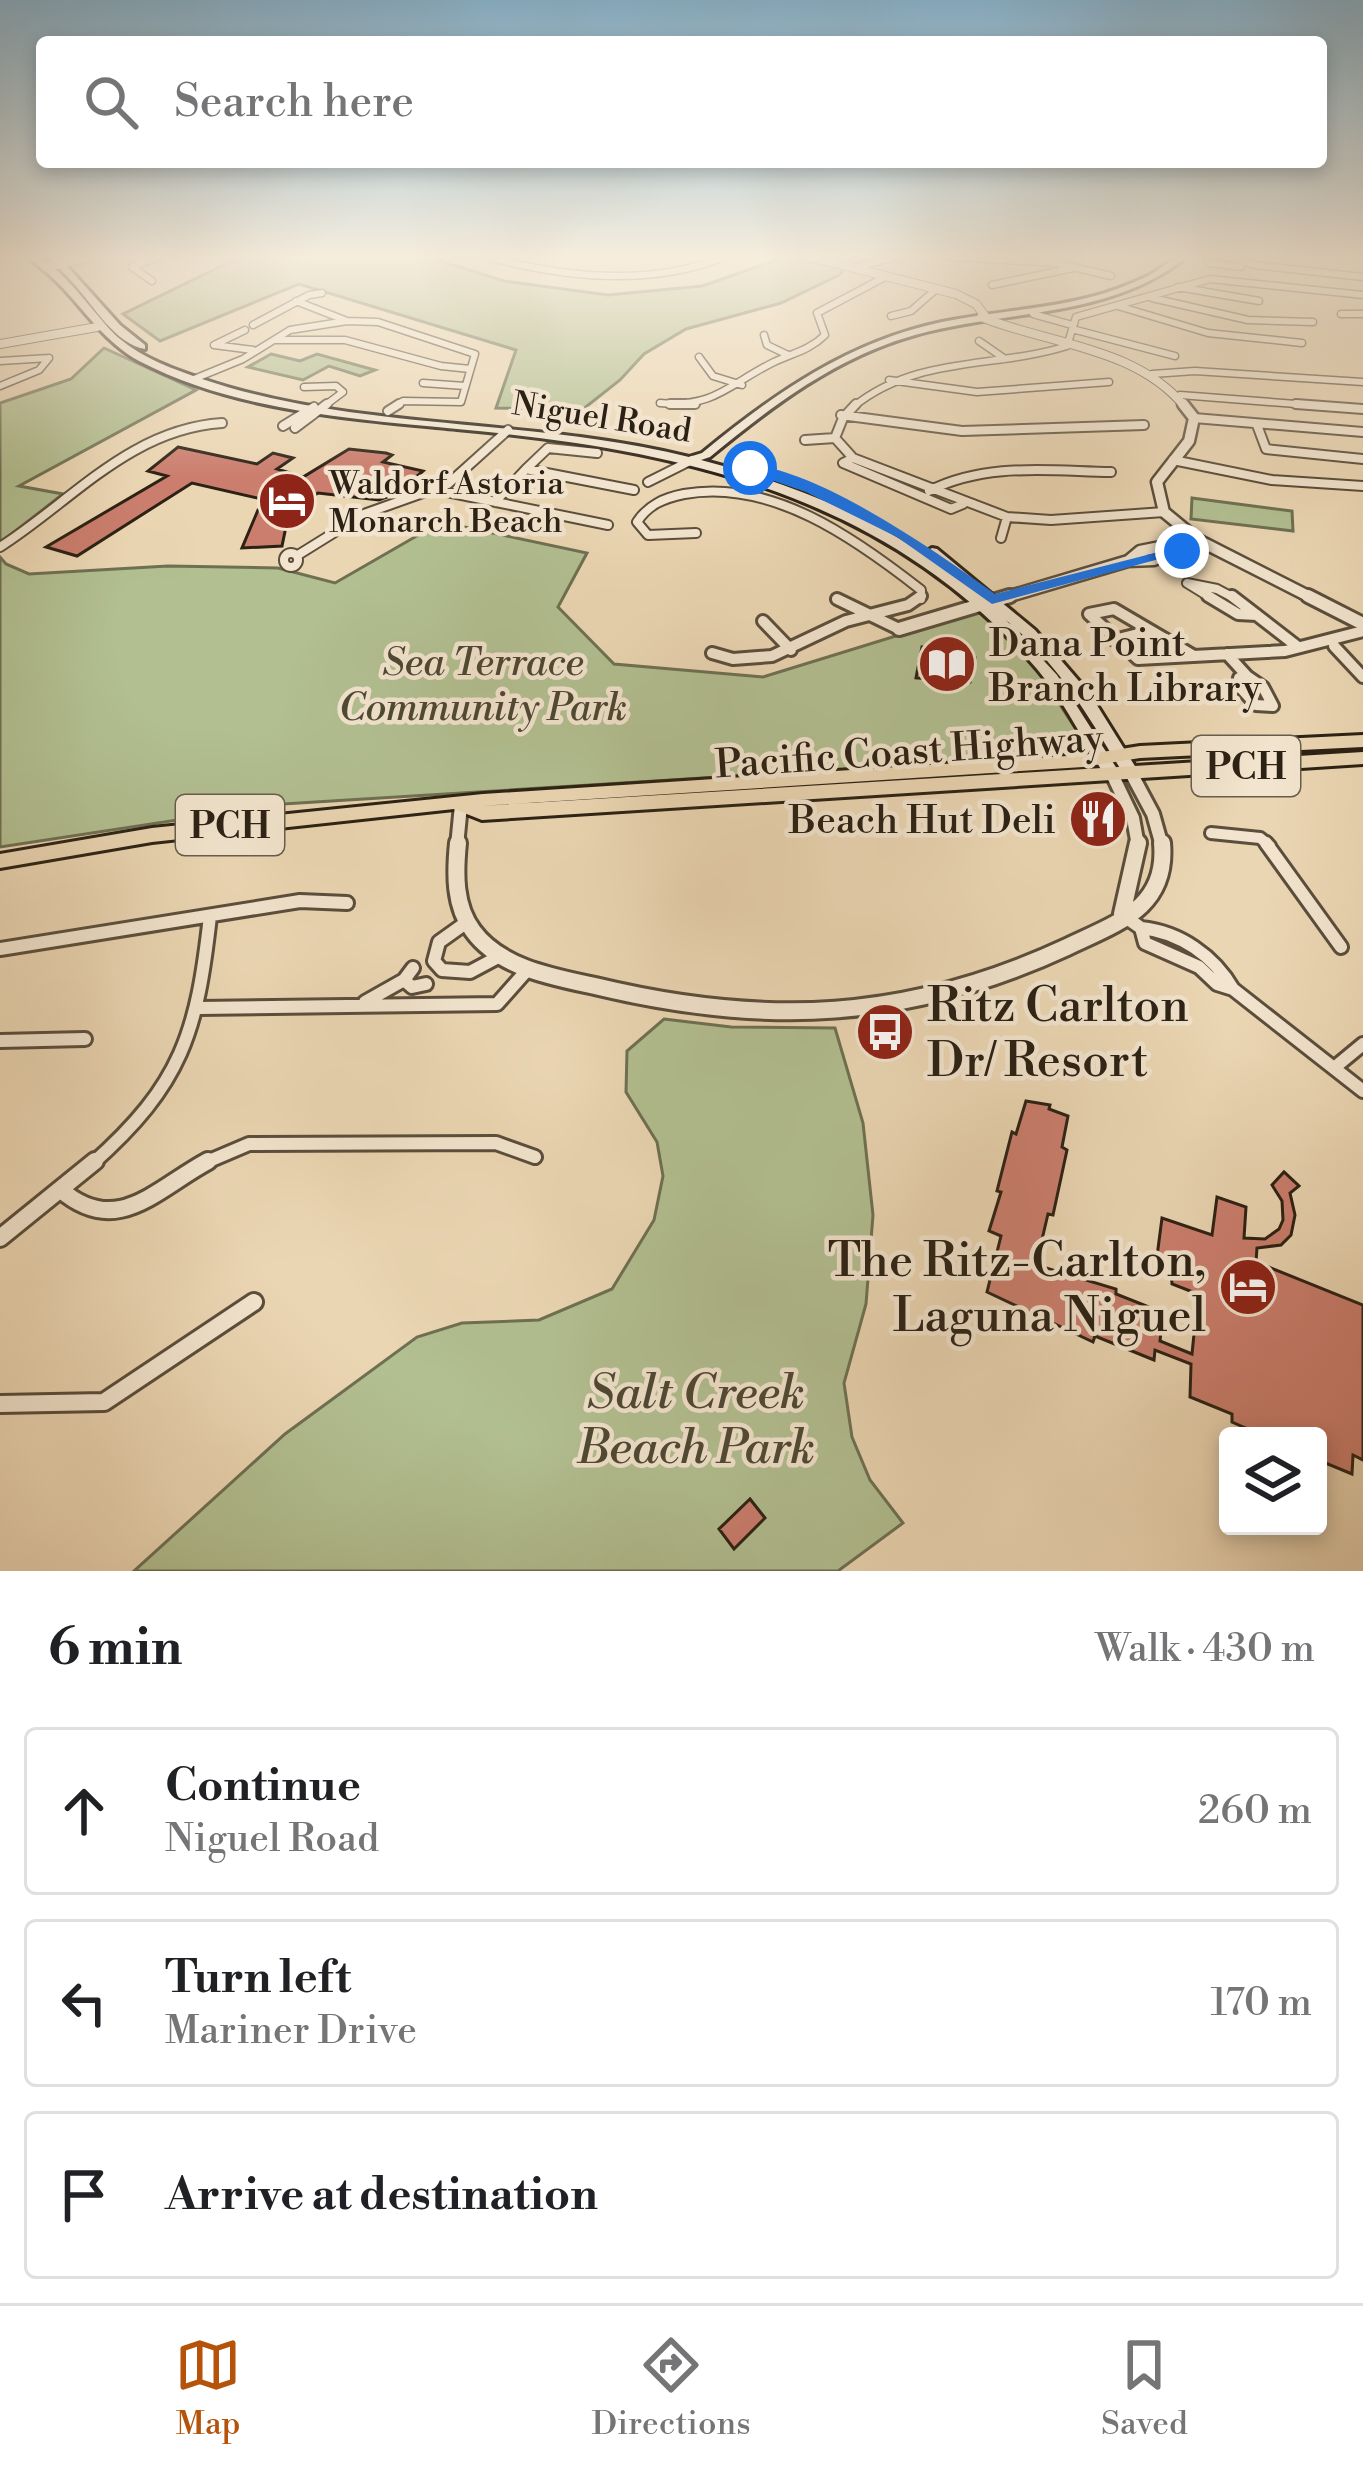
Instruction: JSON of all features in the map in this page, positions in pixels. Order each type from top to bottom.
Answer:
[{"type":"highway","name":"Pacific Coast Highway","points":[[0,860],[260,821],[461,806],[482,814],[1363,742]]},
{"type":"highway","name":"Pacific Coast Highway","points":[[1116,765],[1363,758]]},
{"type":"main road","name":"Niguel Road","points":[[100,329],[137,356],[200,377],[321,406],[697,455]]},
{"type":"main road","name":"Niguel Road","points":[[119,329],[200,377]]},
{"type":"main road","points":[[697,455],[819,369],[925,329]]},
{"type":"main road","name":"Niguel Road","points":[[321,406],[586,430],[697,455],[858,521],[985,602],[1042,666],[1116,765]]},
{"type":"street","points":[[0,342],[83,329]]},
{"type":"street","points":[[245,329],[214,346],[256,350]]},
{"type":"street","points":[[200,377],[294,329]]},
{"type":"street","points":[[388,411],[403,401],[461,402],[475,354],[402,329]]},
{"type":"street","points":[[660,403],[706,403],[822,340],[822,329]]},
{"type":"street","points":[[1009,329],[1152,374],[1180,395],[1194,418],[1190,441],[1157,482],[1164,512],[1198,540],[1363,627],[1334,646],[1298,647],[1227,654],[1194,656],[1138,659],[1089,614],[1110,608],[1194,656]]},
{"type":"street","points":[[1066,346],[1071,329]]},
{"type":"street","points":[[1080,329],[1175,356]]},
{"type":"street","points":[[1201,329],[1302,343]]},
{"type":"street","points":[[764,335],[767,345],[788,355]]},
{"type":"street","points":[[271,339],[345,340],[441,367],[470,369]]},
{"type":"street","points":[[979,341],[1006,359]]},
{"type":"street","points":[[835,438],[842,415],[889,380],[931,363],[1041,356],[1066,346]]},
{"type":"street","points":[[699,357],[713,376],[742,385]]},
{"type":"street","points":[[0,361],[49,358],[39,370],[0,386]]},
{"type":"street","points":[[922,358],[931,363]]},
{"type":"street","points":[[1152,374],[1195,371],[1363,382]]},
{"type":"street","points":[[889,380],[977,392],[1109,382]]},
{"type":"street","points":[[423,383],[465,386]]},
{"type":"street","points":[[283,426],[321,406],[341,395],[339,387],[304,387],[333,391],[321,406],[295,428]]},
{"type":"street","points":[[1180,395],[1363,409]]},
{"type":"street","points":[[842,415],[962,431],[1144,425]]},
{"type":"street","points":[[1194,418],[1363,432]]},
{"type":"street","points":[[1257,424],[1266,449],[1363,459]]},
{"type":"street","points":[[0,547],[49,507],[137,449],[185,428],[221,425]]},
{"type":"street","points":[[298,555],[364,514],[437,490],[508,430]]},
{"type":"street","points":[[805,440],[835,438]]},
{"type":"street","points":[[835,438],[853,458],[1007,518],[1051,520],[1164,512]]},
{"type":"street","points":[[495,502],[551,447],[597,453]]},
{"type":"street","points":[[674,496],[651,481],[697,455]]},
{"type":"street","points":[[853,458],[844,463],[951,509],[963,504]]},
{"type":"street","points":[[1173,460],[1272,480],[1363,486]]},
{"type":"street","points":[[526,469],[634,490]]},
{"type":"street","points":[[929,491],[950,477],[975,473],[1112,472]]},
{"type":"street","points":[[696,533],[648,535],[640,529],[641,514],[674,496],[715,488],[749,493],[884,560],[921,590],[921,599],[914,604],[866,613],[762,661],[739,661],[712,652]]},
{"type":"street","points":[[437,490],[608,525]]},
{"type":"street","points":[[1001,538],[1007,518]]},
{"type":"street","points":[[837,599],[898,629],[1128,561],[1154,560],[1198,540]]},
{"type":"street","points":[[1257,615],[1238,614],[1187,584],[1200,583],[1257,615],[1298,647]]},
{"type":"street","points":[[763,621],[791,650]]},
{"type":"street","points":[[1114,640],[1150,631]]},
{"type":"street","points":[[1334,646],[1362,675]]},
{"type":"street","points":[[1227,654],[1247,676]]},
{"type":"street","points":[[1116,765],[1139,838],[1136,866],[1122,895],[1122,914]]},
{"type":"street","points":[[461,806],[456,892],[467,922],[500,956],[529,968],[684,1007],[831,1015],[908,1005],[997,979],[1146,906],[1162,873],[1160,832],[1116,765]]},
{"type":"street","points":[[1211,833],[1260,838],[1269,845],[1341,947]]},
{"type":"street","points":[[0,949],[300,901],[347,902]]},
{"type":"street","points":[[1122,914],[1141,928],[1156,928],[1180,940],[1217,983],[1233,989],[1363,1091]]},
{"type":"street","points":[[0,1238],[61,1190],[129,1126],[165,1084],[185,1049],[199,1008],[210,916]]},
{"type":"street","points":[[381,1004],[423,974],[439,942],[467,922]]},
{"type":"street","points":[[1141,928],[1145,943],[1170,956],[1202,963]]},
{"type":"street","points":[[1170,956],[1180,940]]},
{"type":"street","points":[[362,1004],[423,974],[470,972],[500,956]]},
{"type":"street","points":[[199,1008],[497,1004],[529,968]]},
{"type":"street","points":[[0,1041],[85,1039]]},
{"type":"street","points":[[1334,1068],[1363,1045]]},
{"type":"street","points":[[61,1190],[81,1207],[106,1212],[132,1207],[205,1162],[249,1144],[496,1143],[536,1156]]},
{"type":"street","points":[[0,1404],[104,1402],[254,1302]]},
{"type":"green space","points":[[144,329],[188,329],[160,341]]},
{"type":"green space","points":[[448,329],[685,329],[644,354],[582,410],[496,408],[516,350]]},
{"type":"green space","points":[[104,348],[196,390],[19,486],[63,494],[0,543],[0,403],[71,379]]},
{"type":"green space","points":[[271,354],[300,361],[317,354],[375,370],[360,376],[329,366],[303,380],[248,367]]},
{"type":"green space","points":[[1192,498],[1292,511],[1293,531],[1191,519]]},
{"type":"green space","name":"Sea Terrace Community Park","points":[[441,522],[587,553],[558,607],[614,664],[763,677],[980,610],[1027,654],[1092,754],[283,804],[0,847],[0,557],[29,574],[168,566],[278,568],[335,583]]},
{"type":"green space","name":"Salt Creek Beach Park","points":[[664,1019],[731,1027],[835,1028],[863,1123],[873,1215],[866,1304],[844,1383],[852,1437],[870,1480],[903,1523],[838,1571],[134,1571],[285,1434],[417,1337],[462,1323],[539,1320],[612,1289],[654,1220],[663,1176],[657,1142],[626,1092],[627,1051]]},
{"type":"building","name":"Waldorf Astoria Monarch Beach","points":[[178,447],[257,464],[273,453],[293,458],[277,469],[303,477],[349,449],[386,453],[392,455],[383,462],[423,471],[398,493],[379,500],[318,493],[289,512],[282,546],[242,548],[258,510],[270,501],[192,483],[77,556],[46,547],[167,476],[148,471]]},
{"type":"building","name":"Dana Point Branch Library","points":[[922,647],[975,658],[970,682],[916,678]]},
{"type":"building","name":"The Ritz-Carlton, Laguna Niguel","points":[[1026,1101],[1050,1105],[1049,1109],[1068,1116],[1062,1147],[1067,1150],[1036,1265],[1116,1289],[1116,1294],[1149,1307],[1148,1316],[1162,1322],[1160,1341],[1192,1354],[1198,1294],[1172,1284],[1171,1270],[1156,1264],[1162,1218],[1212,1235],[1217,1197],[1246,1207],[1244,1238],[1265,1239],[1283,1220],[1282,1201],[1272,1185],[1284,1172],[1299,1186],[1290,1193],[1295,1215],[1291,1235],[1281,1245],[1257,1248],[1256,1262],[1363,1305],[1363,1460],[1353,1455],[1352,1474],[1327,1464],[1327,1427],[1243,1427],[1232,1422],[1232,1414],[1190,1397],[1191,1364],[1155,1350],[1154,1360],[1095,1336],[1093,1342],[987,1292],[1001,1236],[989,1231],[1012,1132],[1016,1134]]},
{"type":"building","points":[[750,1499],[765,1518],[734,1549],[719,1529]]},
{"type":"place","name":"Waldorf Astoria Monarch Beach","points":[[287,501]]},
{"type":"place","name":"Dana Point Branch Library","points":[[947,664]]},
{"type":"place","name":"Beach Hut Deli","points":[[1098,819]]},
{"type":"place","name":"Ritz Carlton Dr/ Resort","points":[[885,1032]]},
{"type":"place","name":"The Ritz-Carlton, Laguna Niguel","points":[[1248,1287]]},
{"type":"route","points":[[750,468],[811,489],[902,534],[992,599],[1182,551]]}]
